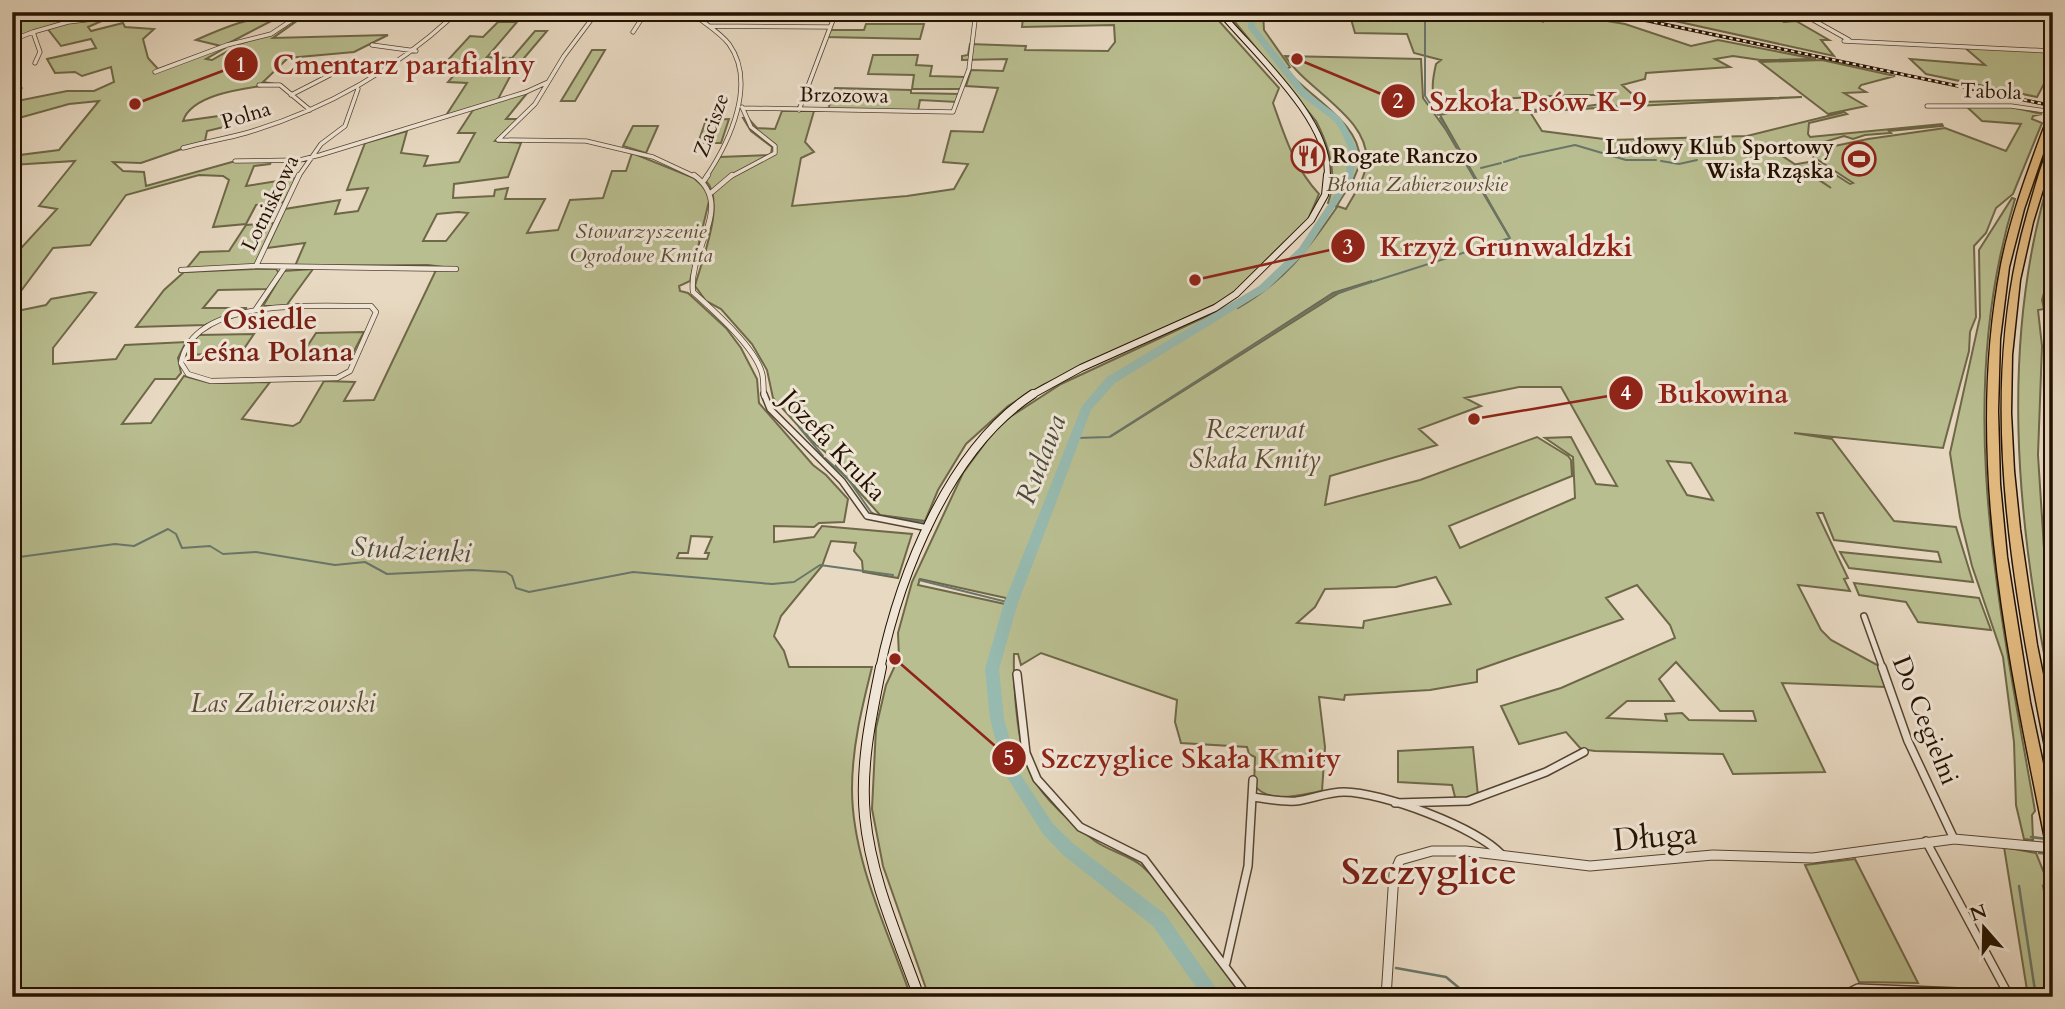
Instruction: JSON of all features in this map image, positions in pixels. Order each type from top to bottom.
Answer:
[{"type":"highway","points":[[2052,117],[2025,192],[2006,265],[1996,340],[1994,447],[2005,573],[2053,846]]},
{"type":"highway","points":[[2053,146],[2020,255],[2012,301],[2007,397],[2011,479],[2021,575],[2053,757]]},
{"type":"main road","points":[[919,997],[874,865],[865,817],[863,777],[871,718],[897,606],[929,528],[969,452],[1006,414],[1043,388],[1230,299],[1266,268],[1320,208],[1326,192],[1324,150],[1315,129],[1220,12]]},
{"type":"street","points":[[12,40],[68,22],[151,12]]},
{"type":"street","points":[[155,72],[227,45],[271,34],[304,12]]},
{"type":"street","name":"Polna","points":[[183,148],[248,132],[358,89],[415,51],[452,17],[452,12]]},
{"type":"street","points":[[597,12],[528,111],[498,140],[588,141],[655,158],[703,182],[712,192],[736,172],[768,158],[775,151],[775,146],[751,127],[740,101]]},
{"type":"street","points":[[633,32],[646,12]]},
{"type":"street","name":"Zacisze","points":[[691,12],[722,35],[737,58],[743,80],[740,101],[716,162],[703,182]]},
{"type":"street","points":[[799,110],[836,12]]},
{"type":"street","name":"Brzozowa","points":[[743,108],[953,112],[970,67],[976,12]]},
{"type":"street","points":[[1799,12],[1852,42]]},
{"type":"street","points":[[1844,41],[2050,51],[2053,22]]},
{"type":"street","points":[[709,26],[829,27]]},
{"type":"street","points":[[33,32],[40,52],[35,63]]},
{"type":"street","points":[[372,45],[415,51]]},
{"type":"street","name":"Polna","points":[[290,95],[330,75]]},
{"type":"street","points":[[234,161],[308,158],[411,129],[526,92],[548,82]]},
{"type":"street","points":[[259,85],[275,83],[310,110]]},
{"type":"street","points":[[12,89],[20,88]]},
{"type":"street","name":"Lotniskowa","points":[[256,266],[308,158],[345,126],[358,89]]},
{"type":"street","name":"Tabola","points":[[1927,106],[2011,106],[2052,117]]},
{"type":"street","name":"Józefa Kruka","points":[[712,192],[711,212],[692,286],[699,300],[729,325],[757,364],[762,373],[764,400],[770,409],[842,481],[867,516],[929,528]]},
{"type":"street","name":"Lotniskowa","points":[[181,270],[256,266],[419,266],[456,269]]},
{"type":"street","points":[[256,309],[368,306],[376,312],[349,370],[337,378],[218,382],[198,379],[185,371],[181,363],[183,351],[196,335],[221,320],[256,309],[284,268]]},
{"type":"street","name":"Do Cegielni","points":[[1864,616],[1908,741],[1954,839]]},
{"type":"street","points":[[1017,674],[1026,752],[1037,779],[1080,827],[1144,859],[1226,964],[1248,997]]},
{"type":"street","points":[[1392,803],[1468,802],[1546,772],[1584,752]]},
{"type":"street","points":[[1226,964],[1248,866],[1253,780]]},
{"type":"street","points":[[1253,797],[1300,800],[1347,792],[1392,803],[1487,840],[1502,855]]},
{"type":"street","name":"Długa","points":[[1386,997],[1394,874],[1400,860],[1432,851],[1502,855],[1590,866],[1713,855],[1838,856],[1954,839],[2053,846]]},
{"type":"street","points":[[1840,997],[1858,988],[2008,994],[1926,841]]},
{"type":"green space","points":[[12,12],[145,12],[96,20],[104,20],[88,27],[91,31],[123,23],[125,27],[154,29],[143,39],[148,58],[158,69],[221,46],[196,40],[259,18],[281,16],[223,46],[225,48],[206,59],[212,60],[242,43],[278,31],[303,14],[301,12],[337,12],[308,13],[273,38],[388,35],[354,52],[288,58],[263,82],[275,84],[209,98],[188,112],[183,121],[226,115],[224,127],[207,131],[205,141],[141,163],[113,162],[123,171],[144,172],[146,186],[239,160],[272,160],[270,164],[254,166],[246,186],[296,178],[284,202],[256,205],[246,224],[213,227],[229,180],[223,176],[199,175],[126,195],[90,245],[53,248],[12,303],[12,258],[57,209],[39,206],[75,161],[12,165],[12,156],[59,150],[99,101],[69,104],[12,120],[12,102],[67,91],[94,91],[114,82],[111,67],[82,76],[75,72],[55,73],[47,59],[96,48],[91,39],[61,46],[47,28],[68,21],[12,39]]},
{"type":"green space","points":[[1099,12],[1211,12],[1279,88],[1273,103],[1282,128],[1303,173],[1319,194],[1308,220],[1229,298],[1043,385],[1008,406],[966,444],[938,490],[925,521],[880,515],[836,466],[836,461],[812,441],[773,398],[767,370],[752,344],[721,309],[706,301],[695,286],[713,215],[714,201],[705,180],[720,157],[771,155],[772,147],[751,131],[743,118],[747,117],[757,128],[775,129],[782,111],[814,111],[805,142],[814,152],[801,158],[792,206],[954,189],[968,164],[943,162],[951,131],[983,132],[998,88],[966,86],[971,70],[1003,71],[1007,59],[962,60],[962,56],[968,55],[970,44],[1026,46],[1025,50],[1108,51],[1115,42],[1114,25],[1022,27],[1023,18],[1102,20]]},
{"type":"green space","points":[[1248,12],[1263,12],[1264,30],[1290,67],[1286,69],[1333,112],[1353,136],[1358,149],[1358,169],[1337,206],[1346,209],[1358,188],[1366,165],[1365,149],[1359,133],[1349,120],[1295,69],[1285,56],[1421,59],[1423,98],[1446,130],[1509,237],[1440,115],[1448,113],[1437,102],[1433,91],[1436,64],[1441,60],[1414,53],[1407,34],[1355,33],[1349,12],[1553,12],[1625,24],[1691,46],[1718,40],[1816,59],[1760,60],[1733,56],[1715,59],[1730,67],[1646,73],[1645,79],[1622,85],[1641,102],[1802,97],[1618,107],[1611,103],[1614,107],[1530,112],[1542,131],[1611,140],[1747,136],[1844,112],[1847,114],[1809,123],[1810,137],[1942,124],[1943,126],[1889,131],[1891,133],[1853,139],[1844,136],[1781,155],[1831,188],[1797,164],[1814,161],[1850,184],[1853,183],[1806,152],[1868,139],[1945,128],[2006,151],[2021,124],[1982,121],[1967,107],[2012,107],[2042,114],[2033,116],[2032,119],[2042,123],[2013,194],[1996,208],[1986,233],[1974,246],[1976,317],[1970,332],[1969,351],[1943,448],[1794,433],[1832,439],[1894,521],[1956,527],[1973,582],[1849,568],[1840,552],[1941,562],[1938,552],[1834,540],[1823,513],[1817,513],[1848,578],[1844,579],[1850,591],[1798,585],[1821,630],[1831,640],[1879,666],[1885,687],[1782,683],[1825,772],[1733,774],[1723,754],[1595,751],[1581,749],[1566,732],[1519,744],[1501,706],[1561,688],[1675,638],[1670,625],[1637,585],[1606,598],[1623,619],[1477,670],[1477,682],[1430,690],[1345,695],[1344,700],[1319,697],[1325,747],[1322,791],[1295,796],[1268,795],[1254,785],[1255,757],[1249,754],[1247,747],[1181,743],[1175,722],[1177,700],[1041,653],[1021,665],[1018,654],[1014,654],[1018,726],[1032,777],[1056,808],[1086,834],[1137,862],[1157,880],[1245,997],[929,997],[883,866],[872,809],[876,728],[886,685],[899,657],[898,633],[912,582],[963,473],[994,431],[1010,417],[1061,384],[1233,304],[1238,308],[1255,297],[1294,264],[1337,207],[1328,203],[1332,182],[1331,161],[1321,131],[1316,121],[1234,21],[1248,21]],"holes":[[[1573,95],[1613,95],[1609,103],[1531,110],[1488,109],[1458,101]],[[1372,281],[1339,293],[1110,437],[1333,293]],[[1519,387],[1561,387],[1617,486],[1596,484],[1571,437],[1545,438],[1573,457],[1575,498],[1460,548],[1449,526],[1572,476],[1571,460],[1568,456],[1537,437],[1420,480],[1325,505],[1330,476],[1437,445],[1419,429],[1481,406],[1465,398]],[[1667,461],[1691,463],[1713,500],[1687,495]],[[1436,577],[1451,604],[1364,621],[1363,628],[1297,623],[1315,607],[1325,589],[1396,587]],[[920,579],[1006,598],[1005,604],[918,585]],[[1676,662],[1720,711],[1753,711],[1756,721],[1689,720],[1682,713],[1665,714],[1667,721],[1607,718],[1627,701],[1674,701],[1659,679]]]},
{"type":"green space","points":[[1634,12],[1767,12],[1784,22],[1796,21],[1829,40],[1821,40],[1834,56]]},
{"type":"green space","points":[[498,22],[517,22],[487,57],[512,58],[535,31],[547,31],[513,71],[497,101],[445,117],[467,83],[448,82],[455,74],[436,73],[470,36],[483,37]]},
{"type":"green space","points":[[866,24],[924,24],[920,39],[826,37],[829,30],[864,30]]},
{"type":"green space","points":[[1964,47],[2047,52],[2045,82],[2037,97],[1926,74],[1910,59],[1985,65]]},
{"type":"green space","points":[[592,50],[605,50],[575,101],[561,101]]},
{"type":"green space","points":[[873,55],[918,55],[916,65],[932,66],[930,76],[965,77],[961,89],[912,89],[914,75],[868,74]]},
{"type":"green space","points":[[1822,60],[1895,76],[1861,85],[1859,88],[1866,92],[1844,93],[1866,106],[1828,114],[1760,62]]},
{"type":"green space","points":[[835,88],[960,94],[957,102],[920,100],[918,111],[828,110]]},
{"type":"green space","name":"Las Zabierzowski","points":[[528,92],[506,119],[519,119],[495,141],[521,143],[508,177],[454,184],[453,198],[494,196],[495,190],[508,188],[505,199],[545,199],[527,233],[558,230],[570,200],[603,198],[612,171],[626,171],[632,153],[694,178],[709,192],[690,281],[679,286],[680,291],[688,293],[726,328],[741,348],[757,379],[759,403],[813,465],[848,499],[844,522],[819,523],[814,527],[774,526],[774,542],[814,537],[822,526],[912,534],[898,578],[863,572],[862,561],[854,551],[856,543],[831,541],[822,566],[781,616],[774,636],[784,651],[789,667],[872,667],[854,758],[854,816],[858,842],[873,895],[911,997],[12,997],[12,312],[46,305],[51,299],[96,293],[53,348],[53,364],[116,359],[125,345],[186,342],[178,358],[181,373],[176,379],[155,379],[122,424],[151,423],[184,376],[210,383],[270,382],[242,419],[293,426],[300,422],[324,381],[355,382],[344,401],[374,400],[437,268],[459,269],[428,265],[295,266],[305,243],[267,248],[285,209],[340,200],[335,214],[358,211],[368,188],[347,190],[365,143],[407,131],[401,153],[428,156],[424,166],[459,162],[475,133],[458,133],[473,110]],"holes":[[[468,213],[446,241],[423,241],[437,214]],[[691,536],[712,537],[705,553],[709,553],[707,559],[677,558],[679,553],[688,553]]]},
{"type":"green space","points":[[729,119],[721,143],[698,143],[706,120]]},
{"type":"green space","points":[[633,126],[658,126],[646,153],[623,146]]},
{"type":"green space","points":[[2053,167],[2053,261],[2042,300],[2044,309],[2038,310],[2042,346],[2038,455],[2046,580],[2053,627],[2053,699],[2030,566],[2018,431],[2019,364],[2025,297],[2036,231]]},
{"type":"green space","points":[[2012,198],[2015,199],[1996,275],[1987,351],[1984,428],[1988,505],[1997,582],[2035,811],[2032,815],[2033,840],[2024,839],[2016,805],[2014,742],[2003,657],[1972,566],[1960,517],[1950,453],[1980,317],[1979,250]]},
{"type":"green space","points":[[274,223],[255,265],[186,269],[200,252],[229,251],[246,225]]},
{"type":"green space","points":[[276,269],[279,273],[268,289],[218,290],[203,308],[247,308],[205,325],[136,327],[164,290],[184,272]]},
{"type":"green space","points":[[313,269],[286,306],[263,306],[284,271]]},
{"type":"green space","points":[[2053,283],[2053,497],[2047,444],[2044,363]]},
{"type":"green space","points":[[364,332],[352,355],[301,356],[316,333]]},
{"type":"green space","points":[[254,334],[241,353],[184,355],[198,335]]},
{"type":"green space","points":[[1854,583],[1979,598],[1991,630],[1918,622],[1906,602],[1859,595]]},
{"type":"green space","points":[[1473,747],[1478,796],[1456,801],[1452,785],[1398,782],[1398,751]]},
{"type":"green space","points":[[2004,847],[2036,853],[2050,888],[2043,886],[2053,936],[2053,997],[2016,997],[2012,990],[2027,990]]},
{"type":"green space","points":[[1855,859],[1918,983],[1859,982],[1805,865]]},
{"type":"waterway","name":"Rudawa","points":[[1214,997],[1159,920],[1069,850],[1048,829],[1012,774],[997,719],[992,669],[1011,603],[1086,409],[1111,380],[1263,288],[1303,250],[1349,179],[1353,149],[1343,128],[1337,119],[1304,94],[1251,26],[1253,12]]},
{"type":"waterway","points":[[1425,12],[1425,57]]},
{"type":"waterway","points":[[1543,22],[1550,12]]},
{"type":"waterway","points":[[1425,58],[1425,96],[1438,115]]},
{"type":"waterway","points":[[1076,438],[1109,437],[1334,294],[1510,238],[1440,118]]},
{"type":"waterway","points":[[1519,157],[1575,145],[1626,160],[1656,160]]},
{"type":"waterway","points":[[1504,162],[1517,158]]},
{"type":"waterway","points":[[1661,161],[1679,164],[1697,160]]},
{"type":"waterway","points":[[1481,168],[1501,163]]},
{"type":"waterway","points":[[799,427],[823,456]]},
{"type":"waterway","points":[[825,458],[848,479],[871,512],[878,516]]},
{"type":"waterway","points":[[887,517],[924,522]]},
{"type":"waterway","name":"Studzienki","points":[[12,558],[115,544],[134,546],[168,529],[176,534],[182,548],[210,546],[223,554],[256,552],[335,565],[365,562],[387,574],[472,570],[506,572],[512,576],[516,588],[529,592],[633,572],[772,584],[794,582],[820,565],[893,575]]},
{"type":"waterway","name":"Studzienki","points":[[919,580],[1011,603]]},
{"type":"waterway","points":[[2031,837],[2047,839]]},
{"type":"waterway","points":[[2039,853],[2053,854]]},
{"type":"waterway","points":[[2019,886],[2036,997]]},
{"type":"waterway","points":[[1396,968],[1446,977],[1470,997]]},
{"type":"railway","points":[[1606,12],[2053,106]]},
{"type":"place","name":"Szkoła Psów K-9","points":[[1297,59]]},
{"type":"place","name":"Cmentarz parafialny","points":[[135,104]]},
{"type":"place","name":"Rogate Ranczo","points":[[1308,156]]},
{"type":"place","name":"Ludowy Klub Sportowy Wisła Rząska","points":[[1859,159]]},
{"type":"place","name":"Krzyż Grunwaldzki","points":[[1195,280]]},
{"type":"place","name":"Bukowina","points":[[1474,419]]},
{"type":"place","name":"Szczyglice Skała Kmity","points":[[895,659]]},
{"type":"district","name":"Osiedle Leśna Polana","points":[[270,335]]},
{"type":"district","name":"Szczyglice","points":[[1429,871]]},
{"type":"park label","name":"Błonia Zabierzowskie","points":[[1417,184]]},
{"type":"park label","name":"Stowarzyszenie Ogrodowe Kmita","points":[[641,243]]},
{"type":"park label","name":"Rezerwat Skała Kmity","points":[[1255,444]]}]
